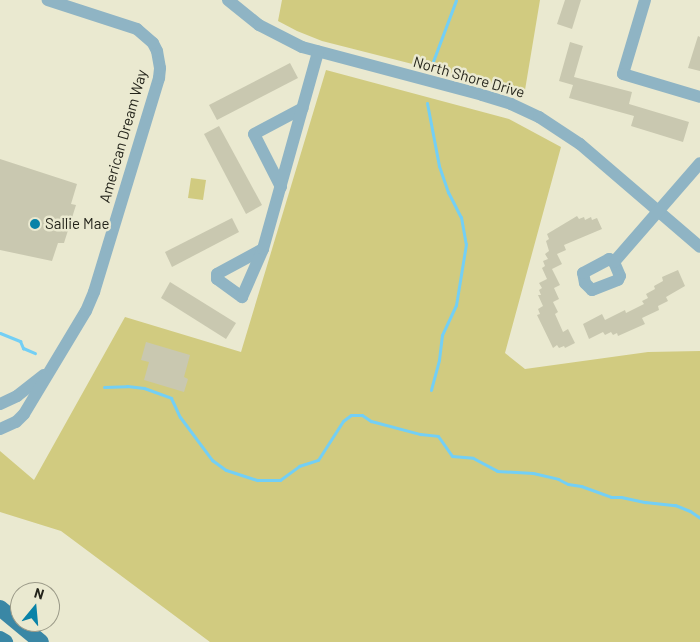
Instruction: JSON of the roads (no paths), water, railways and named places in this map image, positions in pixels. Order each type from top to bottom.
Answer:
[{"type":"main road","points":[[0,608],[41,642]]},
{"type":"main road","points":[[0,639],[5,642]]},
{"type":"street","name":"American Dream Way","points":[[48,0],[137,30],[153,43],[160,68],[94,292],[73,335],[50,370]]},
{"type":"street","name":"North Shore Drive","points":[[228,0],[272,33],[318,52],[482,95],[529,112],[574,139],[700,248]]},
{"type":"street","points":[[645,0],[624,74],[700,97]]},
{"type":"street","points":[[263,249],[318,52]]},
{"type":"street","points":[[281,187],[254,134],[303,108]]},
{"type":"street","points":[[614,262],[700,163]]},
{"type":"street","points":[[0,404],[28,388],[50,370]]},
{"type":"street","points":[[0,429],[16,422],[24,414],[50,370]]},
{"type":"waterway","points":[[432,64],[456,0]]},
{"type":"waterway","points":[[427,103],[439,166],[448,192],[461,217],[466,244],[456,305],[442,335],[439,360],[431,390]]},
{"type":"waterway","points":[[0,333],[20,341],[23,348],[35,353]]},
{"type":"waterway","points":[[104,387],[127,386],[144,388],[171,398],[180,417],[212,460],[226,470],[257,480],[280,480],[299,466],[318,460],[343,421],[351,415],[362,415],[371,421],[420,434],[438,436],[452,456],[473,458],[497,471],[533,473],[581,486],[611,497],[675,505],[690,511],[700,518]]},
{"type":"place","name":"Sallie Mae","points":[[35,224]]}]
